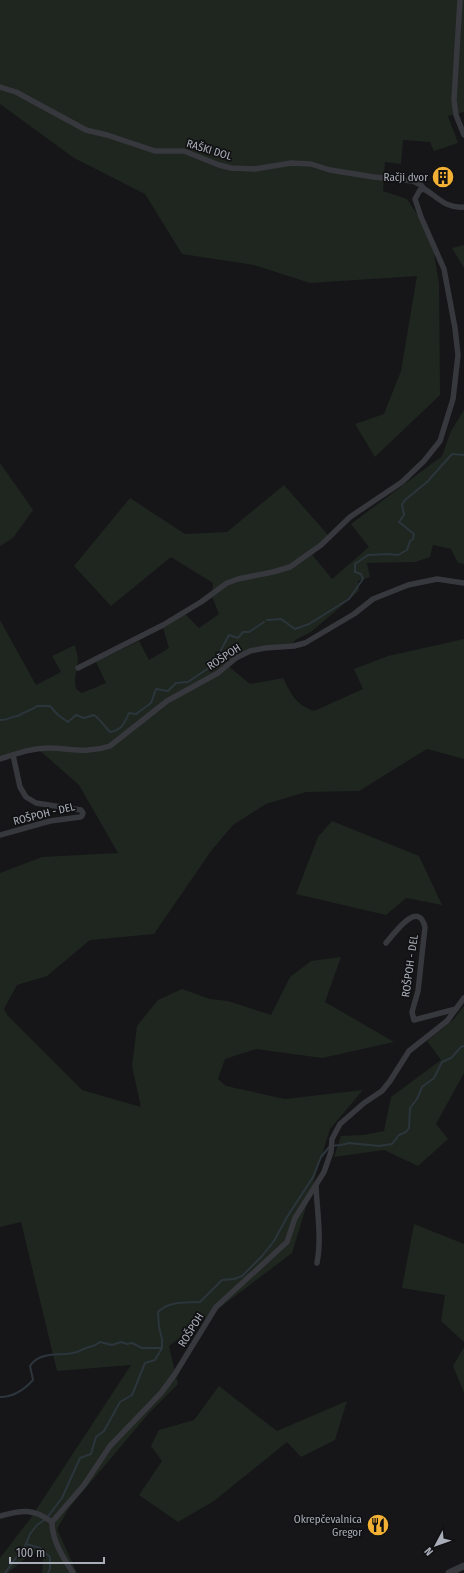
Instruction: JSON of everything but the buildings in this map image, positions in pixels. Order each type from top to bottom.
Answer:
[{"type":"street","points":[[460,0],[454,100],[456,115],[464,135]]},
{"type":"street","name":"RAŠKI DOL","points":[[0,87],[16,92],[52,113],[86,130],[107,135],[155,151],[184,151],[219,165],[231,168],[255,169],[291,163],[311,164],[330,170],[413,181],[421,185],[444,204],[453,207],[464,207]]},
{"type":"street","points":[[78,668],[163,625],[201,602],[227,583],[290,567],[321,545],[350,518],[402,482],[424,461],[440,441],[453,398],[458,355],[455,328],[444,269],[421,217],[416,199],[420,190],[424,189]]},
{"type":"street","name":"ROŠPOH","points":[[0,759],[33,749],[49,748],[84,751],[99,750],[110,746],[167,701],[218,673],[236,658],[250,651],[265,648],[294,646],[305,642],[354,614],[373,599],[408,585],[437,579],[464,583]]},
{"type":"street","name":"ROŠPOH - DEL","points":[[0,835],[50,821],[80,817],[83,813],[81,810],[36,803],[26,798],[20,787],[13,755]]},
{"type":"street","name":"ROŠPOH - DEL","points":[[386,943],[405,920],[412,916],[417,916],[422,920],[425,927],[418,991],[412,1012],[414,1020],[456,1009]]},
{"type":"street","points":[[456,1009],[464,998]]},
{"type":"street","name":"ROŠPOH","points":[[50,1520],[84,1485],[110,1446],[175,1374],[216,1307],[287,1242],[295,1218],[324,1172],[331,1152],[332,1139],[340,1124],[349,1115],[382,1091],[409,1051],[447,1022],[456,1009]]},
{"type":"street","points":[[316,1185],[320,1233],[320,1247],[317,1263]]},
{"type":"street","points":[[0,1516],[34,1511],[50,1520],[58,1547],[73,1573]]},
{"type":"street","points":[[449,1573],[464,1566]]},
{"type":"shaded area","points":[[0,0],[464,0],[464,112],[448,116],[458,143],[434,151],[430,142],[403,140],[401,164],[385,162],[383,191],[407,199],[422,221],[434,253],[439,284],[440,395],[375,457],[355,424],[384,414],[401,371],[417,276],[310,283],[254,265],[182,254],[145,194],[74,158],[0,104]]},
{"type":"shaded area","points":[[464,245],[464,268],[452,248]]},
{"type":"shaded area","points":[[464,410],[464,564],[458,563],[451,549],[433,545],[430,557],[415,562],[367,563],[370,577],[358,581],[359,591],[311,632],[295,640],[293,644],[265,646],[250,649],[234,657],[226,664],[250,684],[283,678],[298,702],[314,711],[363,689],[354,669],[388,656],[464,639],[464,759],[427,749],[359,791],[306,792],[266,804],[233,825],[211,851],[154,934],[90,940],[47,976],[17,985],[4,1009],[8,1016],[82,1090],[141,1107],[132,1066],[137,1026],[158,1000],[182,989],[210,999],[228,1001],[271,1015],[290,977],[311,961],[341,957],[325,1002],[394,1042],[322,1058],[256,1049],[225,1059],[218,1079],[226,1086],[285,1099],[363,1090],[330,1129],[292,1253],[169,1346],[178,1384],[149,1413],[69,1508],[57,1529],[77,1573],[42,1573],[43,1556],[33,1552],[8,1573],[0,1573],[0,1558],[30,1519],[131,1365],[57,1371],[21,1222],[0,1227],[0,873],[42,857],[118,853],[79,785],[38,749],[0,760],[0,620],[36,685],[61,672],[52,656],[75,645],[78,659],[75,680],[76,689],[82,693],[106,683],[96,662],[139,641],[149,660],[169,648],[163,628],[185,614],[199,628],[219,614],[212,597],[213,583],[171,557],[111,606],[74,566],[130,498],[185,534],[227,532],[284,485],[328,535],[310,552],[332,579],[369,547],[351,524],[442,456],[451,431]]},
{"type":"shaded area","points":[[0,463],[33,510],[13,538],[0,546]]},
{"type":"shaded area","points":[[332,821],[419,856],[442,905],[406,898],[386,915],[296,894],[318,837]]},
{"type":"shaded area","points":[[464,1006],[464,1073],[436,1124],[448,1139],[418,1166],[384,1150],[334,1157],[341,1136],[363,1135],[384,1131],[391,1097],[441,1060],[427,1041],[454,1019]]},
{"type":"shaded area","points":[[414,1224],[464,1244],[464,1342],[441,1321],[445,1295],[402,1288]]},
{"type":"shaded area","points":[[464,1347],[464,1393],[453,1366]]},
{"type":"shaded area","points":[[219,1386],[277,1431],[347,1401],[335,1440],[301,1457],[287,1442],[214,1501],[178,1522],[139,1495],[162,1461],[151,1446],[159,1430],[194,1420]]},
{"type":"waterway","points":[[267,620],[281,619],[295,629],[309,624],[349,599],[363,579],[361,574],[355,572],[355,564],[368,555],[398,555],[407,550],[414,534],[399,522],[404,515],[402,505],[405,500],[427,482],[452,454],[464,455]]},
{"type":"waterway","points":[[0,720],[18,716],[37,706],[50,706],[58,715],[68,722],[76,715],[84,718],[94,715],[110,732],[117,730],[122,726],[129,713],[136,714],[151,703],[156,689],[168,691],[176,683],[188,682],[213,665],[229,635],[238,638],[243,632],[249,632],[264,622]]},
{"type":"waterway","points":[[5,1573],[26,1544],[30,1534],[37,1525],[46,1519],[62,1498],[80,1458],[91,1454],[96,1437],[104,1431],[120,1402],[132,1395],[145,1363],[155,1360],[162,1348],[158,1312],[162,1308],[172,1304],[200,1302],[222,1280],[234,1279],[242,1276],[262,1256],[274,1241],[287,1217],[313,1177],[321,1157],[330,1146],[349,1143],[379,1146],[392,1144],[399,1135],[406,1132],[409,1128],[410,1108],[417,1099],[422,1087],[434,1078],[442,1062],[451,1058],[461,1047],[464,1046]]},
{"type":"waterway","points":[[0,1397],[10,1396],[26,1387],[33,1380],[30,1366],[34,1361],[45,1356],[77,1352],[95,1346],[100,1342],[112,1345],[121,1342],[127,1344],[132,1343],[142,1348],[162,1348]]},
{"type":"waterway","points":[[26,1544],[40,1548],[50,1557],[50,1569],[48,1573]]},
{"type":"place","name":"Račji dvor","points":[[443,177]]},
{"type":"place","name":"Okrepčevalnica Gregor","points":[[378,1525]]}]
